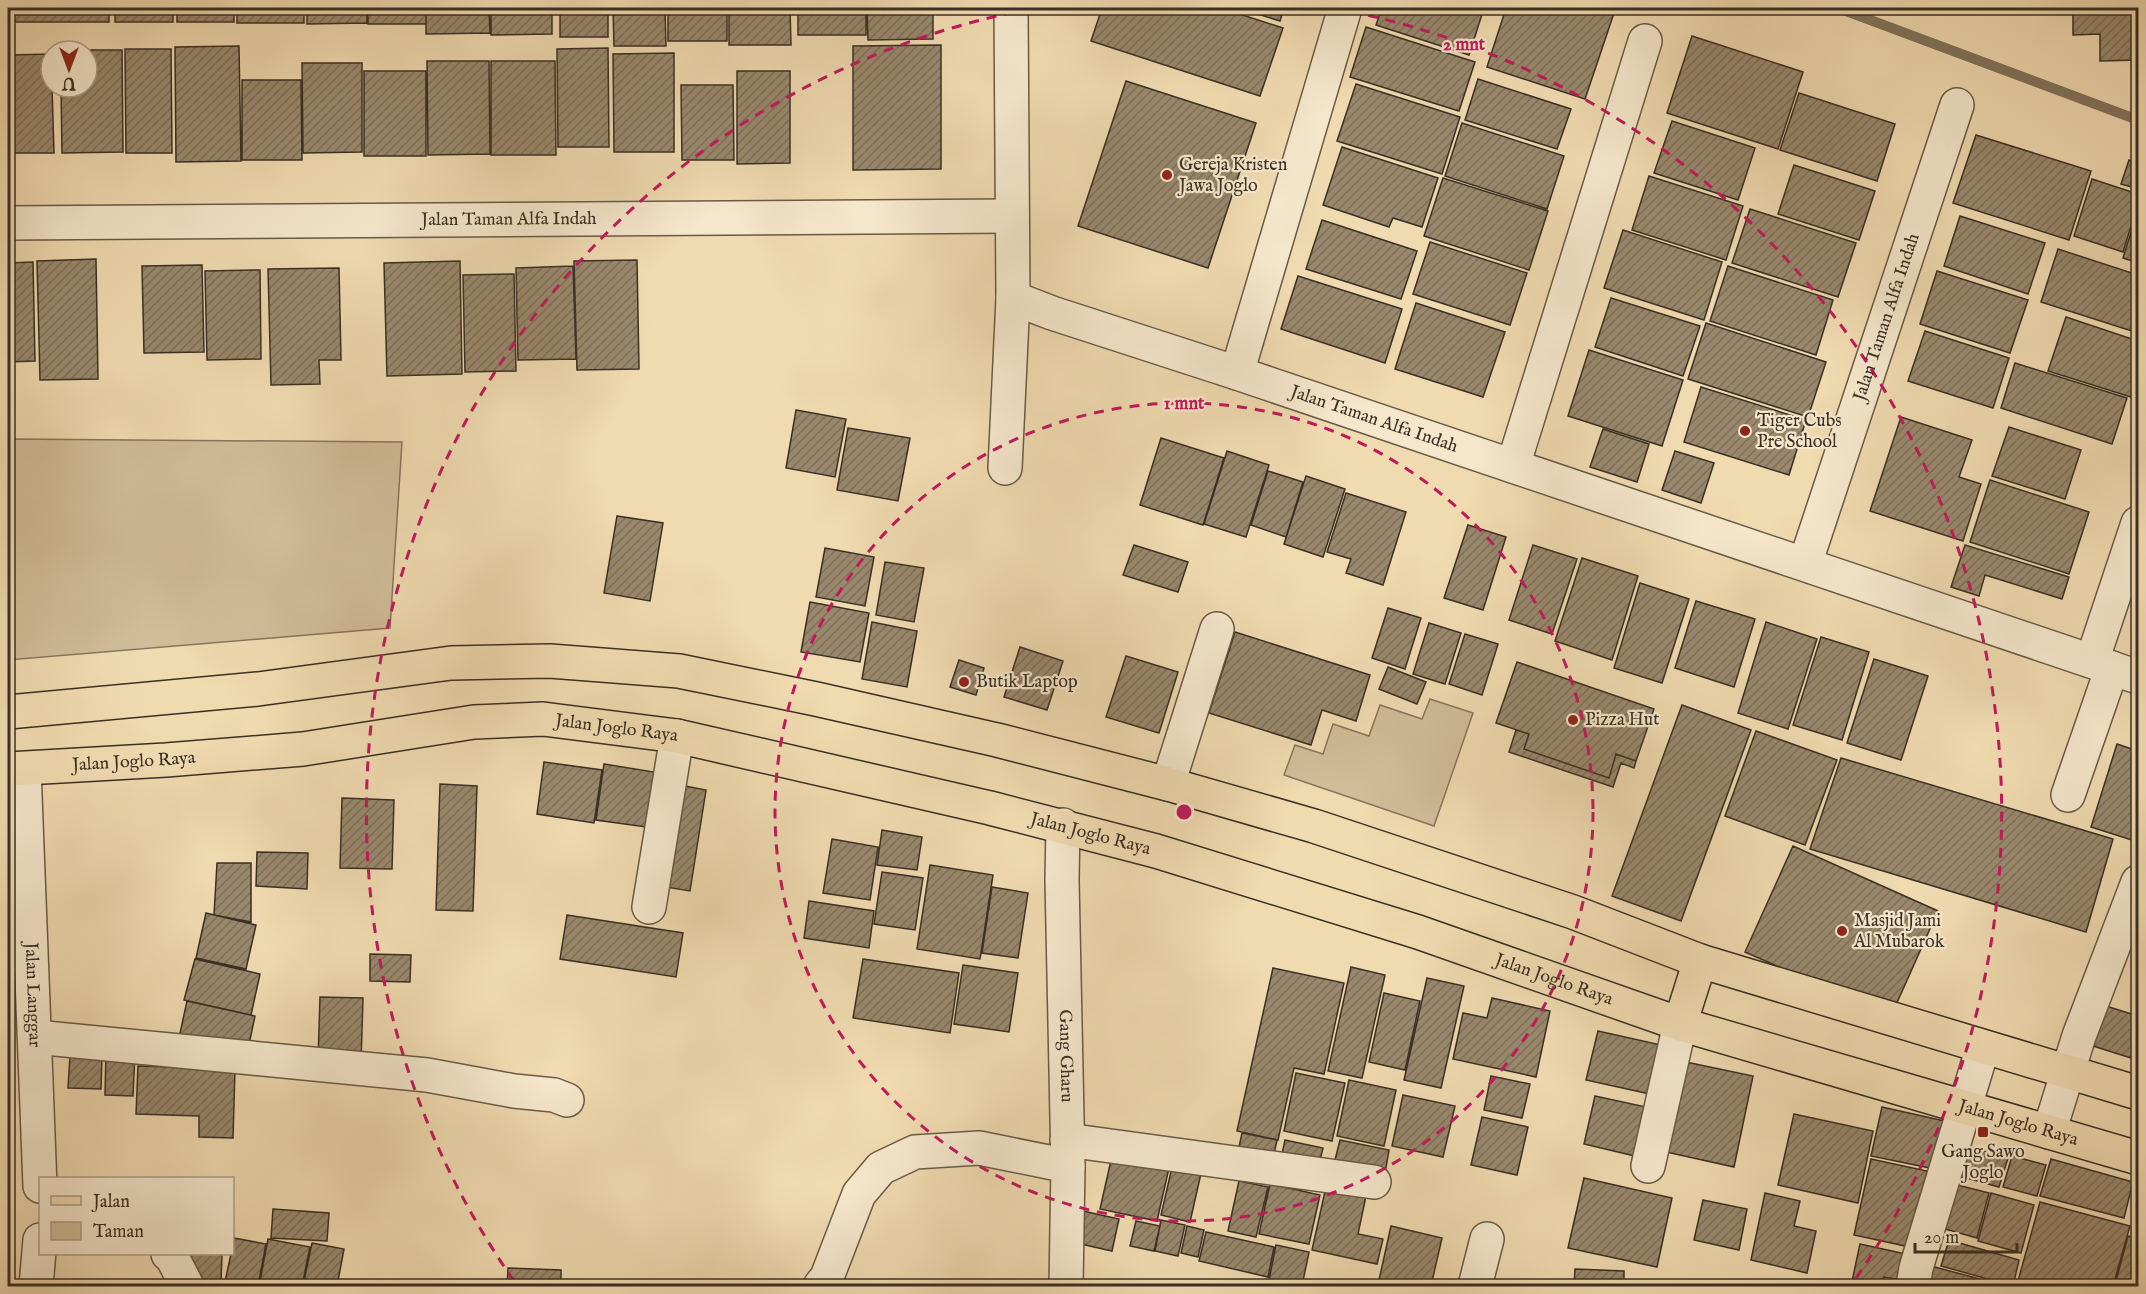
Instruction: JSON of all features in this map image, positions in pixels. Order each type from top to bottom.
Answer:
[{"type":"main road","points":[[8,712],[258,690],[451,663],[550,661],[691,674],[816,699],[997,740],[1168,784],[1314,826],[1573,912],[1700,961],[2139,1093]]},
{"type":"main road","name":"Jalan Joglo Raya","points":[[16,769],[303,749],[474,722],[543,719],[677,736],[1063,825],[1156,851],[1418,932],[1680,1024],[2139,1158]]},
{"type":"main road","points":[[1680,1024],[1700,961]]},
{"type":"street","points":[[1005,468],[1012,298],[1011,8]]},
{"type":"street","points":[[1237,373],[1345,8]]},
{"type":"street","points":[[1513,466],[1645,41]]},
{"type":"street","name":"Jalan Taman Alfa Indah","points":[[1805,564],[1957,105]]},
{"type":"street","name":"Jalan Taman Alfa Indah","points":[[8,223],[1012,216]]},
{"type":"street","name":"Jalan Taman Alfa Indah","points":[[1012,298],[2114,668]]},
{"type":"street","points":[[2068,795],[2114,668],[2139,523]]},
{"type":"street","points":[[1168,784],[1217,629]]},
{"type":"street","points":[[649,907],[677,736]]},
{"type":"street","name":"Jalan Langgar","points":[[16,769],[35,1037],[40,1177]]},
{"type":"street","name":"Gang Gharu","points":[[1063,825],[1067,1153],[1066,1287]]},
{"type":"street","points":[[2049,1132],[2079,1036],[2139,882]]},
{"type":"street","points":[[1648,1166],[1680,1024]]},
{"type":"street","points":[[35,1037],[427,1075],[514,1091],[554,1095],[567,1100]]},
{"type":"street","points":[[1913,1287],[1916,1268],[1983,1047]]},
{"type":"street","points":[[820,1287],[827,1276],[859,1194],[881,1168],[915,1152],[979,1148],[1067,1153],[1374,1182]]},
{"type":"street","points":[[1475,1287],[1487,1239]]},
{"type":"street","points":[[36,1287],[39,1252]]},
{"type":"street","points":[[169,1255],[187,1287]]},
{"type":"green space","points":[[8,439],[402,442],[390,628],[8,660]]},
{"type":"green space","points":[[1430,699],[1473,713],[1434,826],[1284,775],[1295,745],[1323,754],[1333,724],[1369,736],[1380,705],[1422,719]]},
{"type":"building","points":[[8,8],[109,8],[109,22],[8,22]]},
{"type":"building","points":[[115,8],[173,8],[173,22],[115,22]]},
{"type":"building","points":[[177,8],[234,8],[234,22],[177,22]]},
{"type":"building","points":[[237,8],[304,8],[304,23],[237,23]]},
{"type":"building","points":[[307,8],[367,8],[367,23],[307,24]]},
{"type":"building","points":[[368,8],[426,8],[426,24],[368,24]]},
{"type":"building","points":[[426,8],[489,8],[490,33],[426,34]]},
{"type":"building","points":[[491,8],[552,8],[552,34],[491,35]]},
{"type":"building","points":[[560,8],[608,8],[608,37],[560,37]]},
{"type":"building","points":[[613,8],[665,8],[666,46],[614,46]]},
{"type":"building","points":[[668,8],[727,8],[727,41],[668,41]]},
{"type":"building","points":[[729,8],[790,8],[791,45],[729,45]]},
{"type":"building","points":[[798,8],[866,8],[866,35],[798,35]]},
{"type":"building","points":[[867,8],[933,8],[933,39],[868,40]]},
{"type":"building","points":[[1102,8],[1221,8],[1283,28],[1260,96],[1091,41]]},
{"type":"building","points":[[1238,8],[1284,8],[1280,21]]},
{"type":"building","points":[[1382,8],[1484,8],[1469,55],[1376,25]]},
{"type":"building","points":[[1506,8],[1596,8],[1614,13],[1585,99],[1487,67]]},
{"type":"building","points":[[2073,8],[2138,9],[2138,60],[2100,61],[2100,34],[2073,35]]},
{"type":"building","points":[[1366,27],[1475,62],[1459,111],[1350,77]]},
{"type":"building","points":[[1692,36],[1803,72],[1778,149],[1667,113]]},
{"type":"building","points":[[941,45],[941,169],[853,170],[853,46]]},
{"type":"building","points":[[239,46],[241,161],[176,162],[175,47]]},
{"type":"building","points":[[608,48],[609,147],[558,147],[557,49]]},
{"type":"building","points":[[125,49],[171,49],[172,153],[126,153]]},
{"type":"building","points":[[99,50],[122,50],[123,152],[62,153],[61,99],[99,99]]},
{"type":"building","points":[[674,53],[674,152],[614,152],[613,54]]},
{"type":"building","points":[[39,54],[39,99],[52,99],[54,153],[8,153],[8,55]]},
{"type":"building","points":[[427,61],[489,61],[490,154],[428,155]]},
{"type":"building","points":[[491,61],[555,61],[556,155],[491,155]]},
{"type":"building","points":[[302,63],[362,63],[362,152],[303,153]]},
{"type":"building","points":[[364,71],[426,71],[426,156],[364,156]]},
{"type":"building","points":[[737,71],[790,71],[790,163],[737,164]]},
{"type":"building","points":[[1478,79],[1571,109],[1557,149],[1465,120]]},
{"type":"building","points":[[242,80],[301,80],[302,160],[242,160]]},
{"type":"building","name":"Gereja Kristen Jawa Joglo","points":[[1126,81],[1256,123],[1208,268],[1078,226]]},
{"type":"building","points":[[1356,84],[1460,117],[1442,174],[1337,141]]},
{"type":"building","points":[[681,85],[733,85],[734,160],[682,160]]},
{"type":"building","points":[[1799,93],[1895,124],[1877,181],[1780,150]]},
{"type":"building","points":[[1672,121],[1755,148],[1738,200],[1654,173]]},
{"type":"building","points":[[1462,123],[1564,156],[1547,209],[1445,176]]},
{"type":"building","points":[[1976,135],[2091,171],[2069,240],[1953,203]]},
{"type":"building","points":[[1342,147],[1438,178],[1422,227],[1393,218],[1389,227],[1323,205]]},
{"type":"building","points":[[2129,160],[2138,163],[2138,189],[2121,184]]},
{"type":"building","points":[[1794,165],[1875,191],[1859,240],[1778,214]]},
{"type":"building","points":[[1649,176],[1743,206],[1726,260],[1632,230]]},
{"type":"building","points":[[1443,178],[1548,211],[1529,270],[1424,236]]},
{"type":"building","points":[[2092,179],[2138,194],[2138,204],[2123,252],[2074,236]]},
{"type":"building","points":[[1750,209],[1856,243],[1838,297],[1732,263]]},
{"type":"building","points":[[2138,210],[2138,263],[2123,258]]},
{"type":"building","points":[[1960,216],[2045,243],[2028,294],[1944,266]]},
{"type":"building","points":[[1322,220],[1417,251],[1401,299],[1306,269]]},
{"type":"building","points":[[1623,230],[1722,262],[1704,320],[1604,288]]},
{"type":"building","points":[[1430,242],[1527,273],[1510,325],[1413,294]]},
{"type":"building","points":[[2058,249],[2138,275],[2138,333],[2041,302]]},
{"type":"building","points":[[96,259],[98,379],[40,380],[37,261]]},
{"type":"building","points":[[637,260],[639,369],[577,370],[574,261]]},
{"type":"building","points":[[460,261],[462,374],[387,376],[384,263]]},
{"type":"building","points":[[33,262],[35,361],[8,362],[8,263]]},
{"type":"building","points":[[202,265],[204,352],[144,353],[142,266]]},
{"type":"building","points":[[573,266],[576,359],[518,360],[516,268]]},
{"type":"building","points":[[1728,266],[1833,300],[1816,355],[1710,321]]},
{"type":"building","points":[[339,268],[341,360],[319,360],[320,384],[271,385],[268,269]]},
{"type":"building","points":[[260,270],[261,359],[207,360],[205,271]]},
{"type":"building","points":[[1937,271],[2028,300],[2010,353],[1920,324]]},
{"type":"building","points":[[514,274],[516,371],[465,372],[463,275]]},
{"type":"building","points":[[1298,276],[1402,309],[1385,363],[1281,329]]},
{"type":"building","points":[[1611,298],[1700,326],[1683,376],[1595,347]]},
{"type":"building","points":[[1416,303],[1505,332],[1483,397],[1395,369]]},
{"type":"building","points":[[2066,317],[2138,341],[2138,375],[2131,397],[2048,371]]},
{"type":"building","points":[[1706,323],[1826,362],[1808,417],[1688,379]]},
{"type":"building","points":[[1925,331],[2009,358],[1993,408],[1908,381]]},
{"type":"building","points":[[1589,350],[1683,380],[1662,446],[1568,416]]},
{"type":"building","points":[[2015,363],[2127,398],[2112,444],[2001,408]]},
{"type":"building","name":"Tiger Cubs Pre School","points":[[1701,387],[1806,420],[1789,475],[1684,442]]},
{"type":"building","points":[[796,410],[846,419],[835,477],[786,468]]},
{"type":"building","points":[[1901,417],[1972,440],[1959,477],[1981,484],[1963,541],[1870,511]]},
{"type":"building","points":[[2009,427],[2081,450],[2065,499],[1992,476]]},
{"type":"building","points":[[848,428],[910,438],[898,501],[837,490]]},
{"type":"building","points":[[1603,429],[1649,444],[1637,482],[1590,467]]},
{"type":"building","points":[[1161,438],[1224,458],[1203,525],[1140,505]]},
{"type":"building","points":[[1227,451],[1269,465],[1246,537],[1204,524]]},
{"type":"building","points":[[1675,451],[1714,463],[1701,503],[1662,490]]},
{"type":"building","points":[[1268,471],[1303,482],[1286,537],[1251,525]]},
{"type":"building","points":[[1306,476],[1345,489],[1323,557],[1284,544]]},
{"type":"building","points":[[1990,480],[2089,512],[2069,574],[1970,542]]},
{"type":"building","points":[[1346,493],[1406,512],[1383,585],[1346,573],[1351,559],[1327,552]]},
{"type":"building","points":[[617,516],[663,523],[650,601],[604,593]]},
{"type":"building","points":[[1468,525],[1506,537],[1483,610],[1444,598]]},
{"type":"building","points":[[1134,545],[1188,562],[1178,592],[1123,575]]},
{"type":"building","points":[[1533,545],[1577,559],[1552,634],[1509,620]]},
{"type":"building","points":[[1965,545],[2069,577],[2062,599],[1985,575],[1979,596],[1951,587]]},
{"type":"building","points":[[825,548],[874,557],[865,606],[816,597]]},
{"type":"building","points":[[1582,558],[1638,576],[1612,660],[1555,641]]},
{"type":"building","points":[[885,562],[924,568],[914,622],[876,615]]},
{"type":"building","points":[[1640,583],[1689,599],[1662,683],[1614,668]]},
{"type":"building","points":[[1696,601],[1755,619],[1734,687],[1675,668]]},
{"type":"building","points":[[810,602],[869,613],[860,662],[801,652]]},
{"type":"building","points":[[1388,608],[1421,618],[1405,669],[1372,658]]},
{"type":"building","points":[[872,622],[917,631],[907,687],[862,679]]},
{"type":"building","points":[[1766,622],[1817,639],[1788,729],[1738,713]]},
{"type":"building","points":[[1429,623],[1461,633],[1445,684],[1413,674]]},
{"type":"building","points":[[1235,632],[1370,675],[1356,721],[1322,710],[1311,745],[1209,713]]},
{"type":"building","points":[[1465,634],[1498,644],[1482,695],[1449,684]]},
{"type":"building","points":[[1821,637],[1869,652],[1842,740],[1793,725]]},
{"type":"building","points":[[1020,647],[1063,661],[1047,710],[1004,697]]},
{"type":"building","points":[[1126,656],[1178,672],[1159,733],[1106,717]]},
{"type":"building","points":[[1874,659],[1928,676],[1901,760],[1847,743]]},
{"type":"building","points":[[959,660],[984,668],[976,695],[950,687]]},
{"type":"building","name":"Pizza Hut","points":[[1517,662],[1654,709],[1636,761],[1616,754],[1609,778],[1524,749],[1529,734],[1496,723]]},
{"type":"building","points":[[1388,667],[1426,682],[1417,704],[1379,689]]},
{"type":"building","points":[[1682,705],[1751,730],[1681,921],[1612,896]]},
{"type":"building","points":[[1516,730],[1529,734],[1524,749],[1609,778],[1616,754],[1636,761],[1634,768],[1621,763],[1613,787],[1509,752]]},
{"type":"building","points":[[1756,731],[1837,760],[1805,845],[1725,816]]},
{"type":"building","points":[[2117,744],[2138,751],[2138,842],[2091,827]]},
{"type":"building","points":[[1841,758],[2113,839],[2086,932],[1810,849]]},
{"type":"building","points":[[544,762],[602,770],[594,823],[537,814]]},
{"type":"building","points":[[604,764],[654,772],[646,827],[596,820]]},
{"type":"building","points":[[440,784],[477,786],[473,911],[436,910]]},
{"type":"building","points":[[675,784],[706,790],[690,891],[659,886]]},
{"type":"building","points":[[342,798],[394,800],[392,869],[340,868]]},
{"type":"building","points":[[882,830],[922,837],[917,870],[877,865]]},
{"type":"building","points":[[832,839],[878,847],[870,900],[823,893]]},
{"type":"building","name":"Masjid Jami Al Mubarok","points":[[1793,846],[1938,911],[1891,1016],[1745,952]]},
{"type":"building","points":[[257,852],[308,853],[307,889],[256,886]]},
{"type":"building","points":[[217,863],[251,863],[251,922],[214,915]]},
{"type":"building","points":[[930,865],[993,875],[980,959],[917,949]]},
{"type":"building","points":[[882,872],[923,878],[915,930],[874,924]]},
{"type":"building","points":[[992,887],[1028,893],[1018,958],[982,953]]},
{"type":"building","points":[[809,901],[874,911],[869,948],[804,938]]},
{"type":"building","points":[[206,913],[256,925],[246,969],[196,958]]},
{"type":"building","points":[[567,915],[683,933],[676,977],[560,959]]},
{"type":"building","points":[[370,954],[411,955],[410,982],[370,981]]},
{"type":"building","points":[[195,959],[260,974],[251,1015],[184,1000]]},
{"type":"building","points":[[863,959],[959,973],[950,1033],[853,1018]]},
{"type":"building","points":[[963,965],[1018,973],[1009,1032],[954,1024]]},
{"type":"building","points":[[1351,967],[1385,975],[1362,1078],[1328,1071]]},
{"type":"building","points":[[1273,968],[1344,983],[1324,1074],[1294,1068],[1278,1140],[1237,1131]]},
{"type":"building","points":[[1427,978],[1464,986],[1441,1088],[1404,1080]]},
{"type":"building","points":[[1384,993],[1420,1001],[1405,1070],[1369,1062]]},
{"type":"building","points":[[320,997],[363,998],[361,1063],[318,1061]]},
{"type":"building","points":[[1492,998],[1550,1011],[1536,1077],[1453,1059],[1463,1013],[1487,1018]]},
{"type":"building","points":[[187,1001],[255,1016],[247,1054],[179,1038]]},
{"type":"building","points":[[2106,1006],[2138,1016],[2138,1037],[2131,1058],[2093,1046]]},
{"type":"building","points":[[1598,1031],[1670,1047],[1659,1096],[1586,1080]]},
{"type":"building","points":[[106,1052],[135,1053],[133,1096],[105,1095]]},
{"type":"building","points":[[70,1055],[102,1056],[101,1089],[68,1088]]},
{"type":"building","points":[[1686,1062],[1753,1076],[1734,1167],[1666,1152]]},
{"type":"building","points":[[138,1066],[235,1069],[233,1138],[199,1137],[199,1116],[136,1114]]},
{"type":"building","points":[[1296,1073],[1345,1083],[1332,1141],[1284,1131]]},
{"type":"building","points":[[1491,1076],[1530,1084],[1522,1118],[1484,1110]]},
{"type":"building","points":[[1349,1080],[1396,1090],[1384,1146],[1337,1136]]},
{"type":"building","points":[[1403,1095],[1455,1106],[1443,1157],[1392,1146]]},
{"type":"building","points":[[1595,1096],[1646,1107],[1635,1156],[1584,1144]]},
{"type":"building","points":[[1882,1107],[1945,1121],[1935,1169],[1871,1156]]},
{"type":"building","points":[[1794,1114],[1873,1131],[1858,1203],[1778,1185]]},
{"type":"building","points":[[1482,1117],[1528,1127],[1517,1175],[1471,1165]]},
{"type":"building","points":[[1242,1133],[1277,1140],[1272,1164],[1237,1156]]},
{"type":"building","points":[[1285,1140],[1323,1148],[1318,1168],[1281,1159]]},
{"type":"building","points":[[1340,1140],[1389,1150],[1384,1179],[1333,1168]]},
{"type":"building","points":[[1963,1145],[2008,1158],[1999,1187],[1955,1175]]},
{"type":"building","points":[[1112,1156],[1169,1168],[1157,1221],[1100,1209]]},
{"type":"building","points":[[2012,1156],[2046,1165],[2037,1196],[2003,1187]]},
{"type":"building","points":[[1871,1159],[1927,1171],[1910,1247],[1854,1235]]},
{"type":"building","points":[[2051,1159],[2133,1182],[2124,1218],[2040,1196]]},
{"type":"building","points":[[1173,1163],[1202,1169],[1190,1222],[1161,1215]]},
{"type":"building","points":[[1584,1178],[1672,1198],[1657,1267],[1568,1248]]},
{"type":"building","points":[[1239,1181],[1268,1187],[1256,1237],[1228,1231]]},
{"type":"building","points":[[1950,1183],[1989,1193],[1977,1238],[1938,1227]]},
{"type":"building","points":[[1270,1184],[1320,1195],[1309,1244],[1259,1234]]},
{"type":"building","points":[[1326,1187],[1366,1196],[1358,1234],[1383,1239],[1377,1264],[1312,1250]]},
{"type":"building","points":[[1765,1193],[1800,1201],[1794,1226],[1816,1231],[1807,1273],[1751,1260]]},
{"type":"building","points":[[1991,1193],[2034,1205],[2021,1253],[1978,1241]]},
{"type":"building","points":[[1703,1200],[1747,1209],[1739,1250],[1694,1240]]},
{"type":"building","points":[[2040,1202],[2130,1226],[2113,1286],[2038,1286],[2018,1281]]},
{"type":"building","points":[[273,1209],[329,1213],[327,1241],[271,1238]]},
{"type":"building","points":[[1083,1211],[1119,1219],[1112,1251],[1076,1243]]},
{"type":"building","points":[[1161,1220],[1185,1225],[1178,1256],[1155,1251]]},
{"type":"building","points":[[1136,1221],[1160,1226],[1154,1251],[1130,1246]]},
{"type":"building","points":[[1187,1226],[1204,1230],[1198,1257],[1181,1253]]},
{"type":"building","points":[[1391,1226],[1442,1238],[1431,1286],[1408,1286],[1379,1280]]},
{"type":"building","points":[[1206,1232],[1274,1247],[1268,1277],[1199,1261]]},
{"type":"building","points":[[2128,1236],[2138,1239],[2138,1286],[2116,1281]]},
{"type":"building","points":[[234,1238],[266,1244],[258,1286],[224,1286],[231,1255],[234,1255]]},
{"type":"building","points":[[268,1239],[310,1247],[302,1286],[259,1286]]},
{"type":"building","points":[[1949,1240],[2019,1260],[2013,1286],[1941,1266]]},
{"type":"building","points":[[312,1243],[344,1249],[337,1286],[303,1286]]},
{"type":"building","points":[[1860,1244],[1906,1254],[1900,1280],[1884,1277],[1882,1286],[1851,1286]]},
{"type":"building","points":[[1276,1245],[1309,1252],[1302,1286],[1269,1280]]},
{"type":"building","points":[[188,1255],[222,1255],[221,1283],[187,1282]]},
{"type":"building","points":[[1931,1266],[2006,1286],[1925,1286]]},
{"type":"building","points":[[508,1268],[561,1270],[561,1286],[507,1286]]},
{"type":"building","points":[[1575,1269],[1624,1271],[1624,1286],[1574,1286]]},
{"type":"building","points":[[343,1281],[372,1282],[372,1286],[343,1286]]},
{"type":"building","points":[[1687,1281],[1734,1283],[1734,1286],[1687,1286]]},
{"type":"building","points":[[375,1282],[407,1282],[407,1286],[375,1286]]},
{"type":"building","points":[[1631,1282],[1672,1283],[1672,1286],[1630,1286]]},
{"type":"waterway","points":[[1838,8],[2138,120]]},
{"type":"place","name":"Gereja Kristen Jawa Joglo","points":[[1167,175]]},
{"type":"place","name":"Tiger Cubs Pre School","points":[[1745,431]]},
{"type":"place","name":"Butik Laptop","points":[[964,682]]},
{"type":"place","name":"Pizza Hut","points":[[1573,720]]},
{"type":"place","name":"Masjid Jami Al Mubarok","points":[[1842,931]]},
{"type":"place","name":"Gang Sawo Joglo","points":[[1983,1132]]}]
